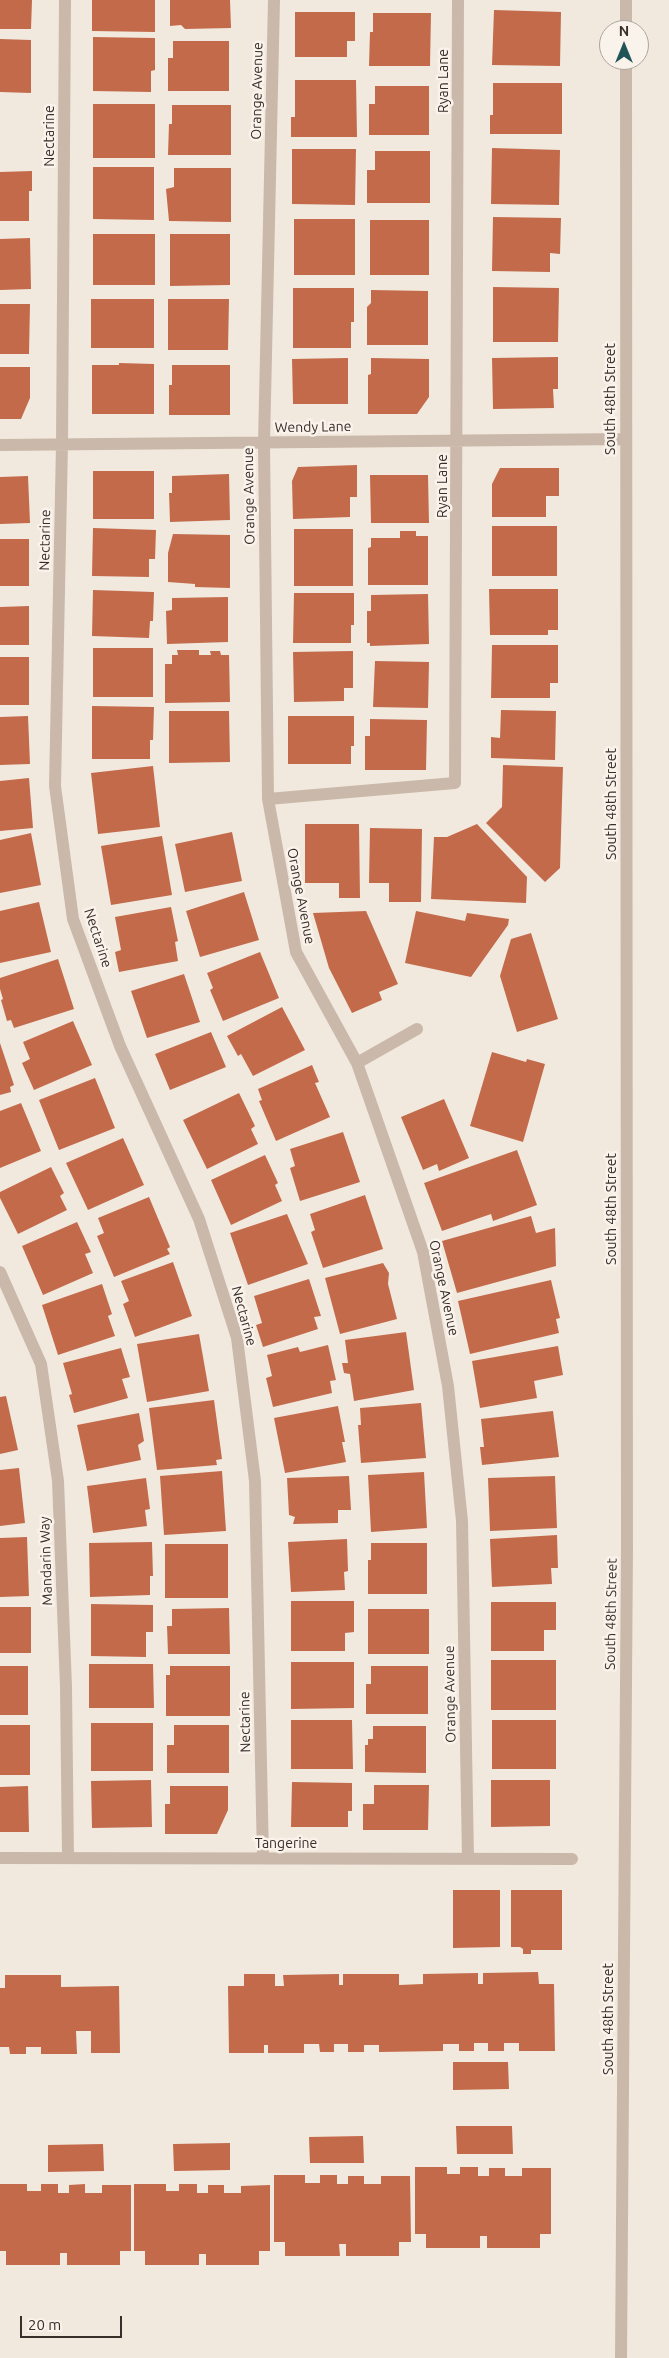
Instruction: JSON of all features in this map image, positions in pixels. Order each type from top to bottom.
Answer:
[{"type":"street","name":"Nectarine","points":[[65,0],[62,444],[55,786],[73,919],[120,1046],[199,1219],[237,1338],[255,1481],[263,1858]]},
{"type":"street","name":"Orange Avenue","points":[[274,0],[264,443],[268,799],[296,952],[357,1063],[423,1252],[448,1386],[462,1521],[468,1860]]},
{"type":"street","name":"Ryan Lane","points":[[268,799],[455,783],[458,0]]},
{"type":"street","points":[[626,0],[626,20]]},
{"type":"street","name":"South 48th Street","points":[[621,2358],[627,1548],[626,70]]},
{"type":"street","name":"Wendy Lane","points":[[0,445],[625,439]]},
{"type":"street","points":[[357,1063],[417,1029]]},
{"type":"street","name":"Mandarin Way","points":[[0,1272],[40,1364],[58,1481],[66,1687],[68,1858]]},
{"type":"street","name":"Tangerine","points":[[0,1858],[572,1859]]},
{"type":"building","points":[[0,0],[32,0],[31,29],[0,29]]},
{"type":"building","points":[[92,0],[155,0],[155,32],[92,31]]},
{"type":"building","points":[[170,0],[230,0],[231,28],[185,29],[181,25],[170,26]]},
{"type":"building","points":[[494,10],[561,12],[560,66],[492,65]]},
{"type":"building","points":[[295,12],[355,12],[355,41],[347,41],[347,57],[295,57]]},
{"type":"building","points":[[373,13],[431,13],[430,66],[369,66],[370,32],[373,32]]},
{"type":"building","points":[[93,37],[155,38],[155,70],[151,71],[151,92],[93,91]]},
{"type":"building","points":[[0,39],[31,40],[31,93],[0,92]]},
{"type":"building","points":[[173,41],[229,41],[229,91],[168,91],[168,58],[173,58]]},
{"type":"building","points":[[295,80],[356,80],[357,137],[291,137],[291,117],[295,117]]},
{"type":"building","points":[[493,83],[562,83],[562,134],[490,134],[490,115],[493,115]]},
{"type":"building","points":[[375,86],[429,86],[429,135],[369,135],[369,104],[375,104]]},
{"type":"building","points":[[93,104],[155,104],[155,158],[93,158]]},
{"type":"building","points":[[172,105],[231,105],[231,155],[168,155],[169,124],[172,124]]},
{"type":"building","points":[[492,148],[560,150],[559,205],[491,204]]},
{"type":"building","points":[[292,149],[356,149],[355,205],[292,204]]},
{"type":"building","points":[[375,151],[430,151],[430,203],[367,203],[367,170],[375,170]]},
{"type":"building","points":[[93,167],[154,167],[154,220],[93,219]]},
{"type":"building","points":[[174,168],[231,168],[231,222],[169,221],[166,189],[174,187]]},
{"type":"building","points":[[32,171],[32,191],[29,191],[29,221],[0,221],[0,172]]},
{"type":"building","points":[[493,217],[561,218],[560,254],[550,253],[550,272],[492,271]]},
{"type":"building","points":[[294,219],[355,219],[355,275],[294,275]]},
{"type":"building","points":[[370,220],[429,220],[429,275],[370,275]]},
{"type":"building","points":[[93,234],[155,234],[155,285],[93,285]]},
{"type":"building","points":[[170,234],[230,234],[230,285],[170,286]]},
{"type":"building","points":[[30,238],[31,289],[0,290],[0,239]]},
{"type":"building","points":[[493,287],[559,288],[558,342],[493,342]]},
{"type":"building","points":[[293,288],[354,288],[354,322],[351,322],[351,348],[293,348]]},
{"type":"building","points":[[371,290],[428,291],[428,345],[367,345],[367,307],[371,303]]},
{"type":"building","points":[[91,299],[154,299],[154,348],[91,348]]},
{"type":"building","points":[[168,299],[229,299],[228,350],[168,350]]},
{"type":"building","points":[[0,304],[30,304],[29,354],[0,354]]},
{"type":"building","points":[[558,357],[558,389],[553,389],[554,408],[493,409],[492,358]]},
{"type":"building","points":[[348,358],[348,404],[293,404],[292,359]]},
{"type":"building","points":[[371,358],[429,359],[429,397],[417,414],[368,414],[368,375],[371,374]]},
{"type":"building","points":[[119,363],[154,364],[154,414],[92,414],[92,365],[119,365]]},
{"type":"building","points":[[172,365],[230,365],[230,415],[169,415],[169,385],[172,385]]},
{"type":"building","points":[[0,367],[30,367],[30,398],[21,419],[0,419]]},
{"type":"building","points":[[357,465],[357,497],[350,497],[350,517],[293,519],[292,481],[298,467]]},
{"type":"building","points":[[500,468],[559,468],[559,496],[546,496],[546,517],[492,517],[492,484]]},
{"type":"building","points":[[93,471],[154,471],[154,519],[93,519]]},
{"type":"building","points":[[229,474],[230,520],[170,522],[169,493],[172,493],[172,476]]},
{"type":"building","points":[[370,475],[428,475],[429,523],[371,523]]},
{"type":"building","points":[[28,476],[30,523],[0,524],[0,477]]},
{"type":"building","points":[[492,526],[557,526],[557,576],[492,576]]},
{"type":"building","points":[[93,528],[156,530],[155,559],[149,559],[149,577],[92,576]]},
{"type":"building","points":[[294,529],[353,529],[353,586],[294,586]]},
{"type":"building","points":[[400,531],[416,531],[416,536],[428,536],[428,585],[368,585],[368,548],[371,547],[371,538],[400,538]]},
{"type":"building","points":[[173,534],[230,535],[230,588],[195,587],[195,584],[168,582],[168,553]]},
{"type":"building","points":[[0,539],[29,539],[29,586],[0,586]]},
{"type":"building","points":[[489,589],[558,589],[558,630],[548,630],[548,635],[490,635]]},
{"type":"building","points":[[93,590],[154,592],[153,621],[150,621],[149,638],[92,636]]},
{"type":"building","points":[[294,593],[354,593],[354,625],[351,625],[351,643],[293,643]]},
{"type":"building","points":[[428,594],[429,644],[370,646],[370,643],[367,643],[367,611],[371,611],[371,595]]},
{"type":"building","points":[[228,597],[228,642],[167,644],[166,611],[172,610],[172,598]]},
{"type":"building","points":[[29,606],[29,645],[0,645],[0,607]]},
{"type":"building","points":[[492,645],[558,645],[558,683],[550,683],[550,698],[491,698]]},
{"type":"building","points":[[93,648],[153,648],[153,697],[93,697]]},
{"type":"building","points":[[177,650],[199,650],[199,655],[211,655],[210,651],[220,651],[221,655],[229,655],[230,702],[165,703],[165,664],[172,664],[172,655],[178,655]]},
{"type":"building","points":[[353,651],[353,688],[344,688],[344,701],[294,702],[293,652]]},
{"type":"building","points":[[0,657],[29,657],[29,705],[0,705]]},
{"type":"building","points":[[375,661],[429,662],[428,708],[373,707]]},
{"type":"building","points":[[92,706],[154,707],[153,740],[150,740],[150,759],[92,759]]},
{"type":"building","points":[[501,710],[556,711],[555,760],[491,758],[491,737],[500,738]]},
{"type":"building","points":[[169,711],[229,711],[230,762],[169,763]]},
{"type":"building","points":[[28,716],[30,764],[0,765],[0,717]]},
{"type":"building","points":[[288,716],[354,716],[354,746],[351,746],[351,764],[288,764]]},
{"type":"building","points":[[370,719],[427,720],[426,770],[365,770],[365,736],[370,736]]},
{"type":"building","points":[[503,765],[563,767],[560,868],[545,882],[486,823],[502,807]]},
{"type":"building","points":[[153,766],[160,827],[98,834],[91,773]]},
{"type":"building","points":[[29,778],[33,828],[0,831],[0,781]]},
{"type":"building","points":[[305,824],[359,824],[360,898],[339,898],[339,883],[305,883]]},
{"type":"building","points":[[477,824],[527,877],[526,903],[431,899],[434,837],[447,837]]},
{"type":"building","points":[[370,828],[422,829],[421,902],[389,902],[389,883],[369,883]]},
{"type":"building","points":[[232,832],[242,881],[185,892],[175,844]]},
{"type":"building","points":[[31,833],[41,885],[0,893],[0,840]]},
{"type":"building","points":[[162,836],[172,895],[111,905],[101,846]]},
{"type":"building","points":[[244,892],[259,940],[200,957],[186,911]]},
{"type":"building","points":[[39,902],[51,952],[0,963],[0,911]]},
{"type":"building","points":[[171,907],[178,941],[175,942],[178,961],[119,972],[115,952],[121,950],[115,917]]},
{"type":"building","points":[[366,911],[398,984],[379,992],[382,1000],[352,1013],[329,968],[313,913]]},
{"type":"building","points":[[416,911],[465,921],[467,913],[509,919],[508,925],[471,977],[405,963]]},
{"type":"building","points":[[531,933],[558,1019],[517,1032],[500,976],[511,939]]},
{"type":"building","points":[[260,952],[279,998],[223,1021],[210,990],[213,988],[207,973]]},
{"type":"building","points":[[58,959],[74,1009],[14,1028],[11,1020],[7,1021],[1,1000],[3,999],[0,989],[0,978]]},
{"type":"building","points":[[184,974],[200,1022],[147,1038],[131,991]]},
{"type":"building","points":[[282,1007],[305,1050],[253,1076],[241,1054],[238,1056],[227,1036]]},
{"type":"building","points":[[73,1021],[92,1065],[34,1090],[22,1063],[30,1059],[23,1042]]},
{"type":"building","points":[[211,1032],[226,1067],[170,1090],[155,1054]]},
{"type":"building","points":[[0,1043],[14,1085],[10,1087],[11,1092],[0,1095]]},
{"type":"building","points":[[492,1052],[526,1062],[527,1059],[545,1064],[523,1142],[470,1126]]},
{"type":"building","points":[[312,1065],[319,1082],[315,1083],[330,1117],[276,1141],[259,1101],[262,1100],[258,1089]]},
{"type":"building","points":[[95,1078],[115,1128],[59,1150],[39,1100]]},
{"type":"building","points":[[239,1093],[255,1126],[251,1129],[258,1144],[207,1169],[183,1120]]},
{"type":"building","points":[[444,1099],[469,1158],[439,1171],[437,1164],[423,1170],[401,1117]]},
{"type":"building","points":[[21,1103],[41,1151],[0,1168],[0,1111]]},
{"type":"building","points":[[343,1132],[360,1182],[300,1201],[290,1168],[295,1166],[290,1149]]},
{"type":"building","points":[[123,1138],[144,1185],[88,1210],[66,1163]]},
{"type":"building","points":[[517,1150],[537,1205],[493,1221],[491,1214],[442,1231],[424,1183]]},
{"type":"building","points":[[265,1155],[278,1183],[275,1185],[282,1201],[231,1225],[211,1180]]},
{"type":"building","points":[[51,1167],[64,1193],[60,1196],[67,1210],[18,1234],[0,1198],[0,1192]]},
{"type":"building","points":[[365,1195],[383,1249],[323,1268],[311,1232],[315,1230],[310,1214]]},
{"type":"building","points":[[149,1197],[170,1247],[167,1249],[170,1254],[114,1277],[97,1236],[104,1233],[98,1218]]},
{"type":"building","points":[[287,1214],[308,1264],[248,1285],[230,1233]]},
{"type":"building","points":[[531,1216],[536,1233],[555,1228],[556,1266],[457,1293],[442,1241]]},
{"type":"building","points":[[77,1222],[91,1252],[85,1254],[93,1273],[43,1295],[22,1246]]},
{"type":"building","points":[[173,1262],[192,1316],[135,1337],[123,1304],[129,1301],[121,1281]]},
{"type":"building","points":[[383,1263],[389,1273],[388,1284],[397,1319],[340,1334],[325,1278]]},
{"type":"building","points":[[309,1279],[321,1316],[314,1317],[318,1329],[263,1347],[256,1325],[262,1323],[254,1296]]},
{"type":"building","points":[[551,1280],[560,1318],[556,1319],[559,1333],[470,1354],[458,1301]]},
{"type":"building","points":[[102,1284],[112,1314],[108,1316],[115,1336],[58,1355],[42,1305]]},
{"type":"building","points":[[406,1332],[414,1390],[354,1401],[350,1374],[344,1373],[342,1363],[348,1363],[345,1340]]},
{"type":"building","points":[[199,1334],[209,1391],[147,1402],[137,1344]]},
{"type":"building","points":[[328,1345],[336,1380],[330,1381],[332,1393],[273,1407],[266,1378],[272,1376],[267,1355],[298,1347],[300,1352]]},
{"type":"building","points":[[558,1346],[563,1375],[534,1381],[537,1398],[480,1408],[472,1361]]},
{"type":"building","points":[[121,1348],[130,1377],[122,1379],[128,1398],[74,1413],[69,1395],[72,1394],[63,1363]]},
{"type":"building","points":[[6,1396],[18,1450],[0,1454],[0,1397]]},
{"type":"building","points":[[214,1400],[222,1459],[216,1460],[217,1465],[157,1470],[149,1408]]},
{"type":"building","points":[[421,1403],[426,1458],[361,1463],[358,1425],[361,1425],[360,1408]]},
{"type":"building","points":[[338,1406],[345,1442],[342,1442],[346,1462],[285,1473],[274,1418]]},
{"type":"building","points":[[553,1411],[559,1457],[482,1465],[480,1447],[484,1447],[481,1419]]},
{"type":"building","points":[[139,1413],[144,1441],[138,1445],[141,1460],[87,1471],[77,1425]]},
{"type":"building","points":[[19,1468],[25,1523],[0,1526],[0,1470]]},
{"type":"building","points":[[222,1471],[226,1531],[164,1535],[160,1476]]},
{"type":"building","points":[[424,1472],[427,1528],[371,1532],[368,1475]]},
{"type":"building","points":[[349,1476],[351,1510],[338,1510],[338,1523],[293,1524],[295,1517],[289,1515],[287,1478]]},
{"type":"building","points":[[555,1476],[557,1528],[490,1531],[488,1478]]},
{"type":"building","points":[[146,1478],[150,1509],[145,1510],[147,1526],[93,1533],[87,1486]]},
{"type":"building","points":[[557,1535],[558,1568],[551,1568],[552,1584],[492,1587],[490,1539]]},
{"type":"building","points":[[27,1537],[29,1596],[0,1597],[0,1538]]},
{"type":"building","points":[[347,1539],[348,1571],[344,1572],[345,1590],[291,1592],[288,1542]]},
{"type":"building","points":[[152,1542],[153,1576],[150,1576],[150,1595],[90,1597],[89,1543]]},
{"type":"building","points":[[371,1543],[427,1543],[427,1594],[368,1594],[368,1560],[371,1560]]},
{"type":"building","points":[[165,1544],[228,1544],[228,1598],[165,1598]]},
{"type":"building","points":[[291,1601],[354,1601],[354,1632],[345,1633],[345,1651],[291,1651]]},
{"type":"building","points":[[491,1602],[556,1602],[556,1630],[544,1630],[544,1651],[491,1651]]},
{"type":"building","points":[[91,1604],[153,1605],[153,1632],[146,1632],[146,1657],[91,1656]]},
{"type":"building","points":[[0,1607],[31,1607],[31,1653],[0,1653]]},
{"type":"building","points":[[229,1608],[230,1654],[168,1654],[167,1626],[172,1626],[172,1609]]},
{"type":"building","points":[[368,1609],[429,1609],[429,1654],[368,1654]]},
{"type":"building","points":[[491,1660],[556,1660],[556,1710],[491,1710]]},
{"type":"building","points":[[291,1662],[354,1662],[354,1708],[291,1709]]},
{"type":"building","points":[[89,1664],[153,1664],[154,1708],[89,1708]]},
{"type":"building","points":[[0,1666],[28,1666],[28,1715],[0,1715]]},
{"type":"building","points":[[170,1666],[230,1666],[230,1716],[166,1716],[166,1675],[170,1675]]},
{"type":"building","points":[[371,1666],[428,1666],[428,1714],[366,1714],[366,1684],[371,1684]]},
{"type":"building","points":[[291,1720],[352,1720],[353,1769],[291,1769]]},
{"type":"building","points":[[492,1720],[556,1720],[556,1769],[492,1769]]},
{"type":"building","points":[[91,1723],[153,1723],[153,1771],[91,1771]]},
{"type":"building","points":[[0,1725],[30,1725],[30,1775],[0,1775]]},
{"type":"building","points":[[174,1725],[229,1725],[229,1773],[167,1773],[167,1745],[174,1745]]},
{"type":"building","points":[[373,1726],[426,1726],[426,1773],[365,1772],[365,1745],[368,1745],[368,1739],[373,1739]]},
{"type":"building","points":[[151,1780],[152,1827],[92,1828],[91,1781]]},
{"type":"building","points":[[491,1780],[550,1780],[550,1826],[491,1827]]},
{"type":"building","points":[[292,1782],[352,1783],[352,1811],[348,1811],[348,1827],[291,1827]]},
{"type":"building","points":[[374,1785],[429,1785],[428,1830],[363,1830],[363,1804],[374,1804]]},
{"type":"building","points":[[28,1786],[29,1832],[0,1832],[0,1787]]},
{"type":"building","points":[[170,1786],[228,1786],[228,1810],[217,1834],[165,1834],[165,1804],[170,1804]]},
{"type":"building","points":[[453,1890],[500,1890],[500,1947],[453,1948]]},
{"type":"building","points":[[511,1890],[562,1890],[562,1950],[531,1950],[531,1954],[523,1954],[523,1949],[520,1947],[511,1947]]},
{"type":"building","points":[[538,1972],[539,1984],[554,1984],[555,2051],[519,2051],[519,2043],[504,2043],[504,2051],[488,2051],[488,2043],[474,2043],[474,2051],[459,2051],[459,2044],[443,2044],[443,2051],[379,2052],[379,2045],[364,2045],[364,2052],[348,2052],[348,2044],[334,2044],[334,2052],[320,2052],[319,2044],[304,2044],[304,2053],[268,2053],[268,2045],[264,2045],[264,2053],[229,2053],[228,1986],[244,1986],[244,1974],[275,1974],[275,1986],[284,1986],[283,1975],[339,1974],[339,1985],[343,1985],[343,1974],[399,1974],[399,1985],[423,1984],[423,1974],[478,1973],[478,1984],[483,1984],[483,1973]]},
{"type":"building","points":[[5,1975],[61,1975],[61,1987],[119,1986],[120,2053],[91,2053],[91,2031],[76,2031],[77,2054],[41,2054],[41,2047],[26,2047],[26,2054],[10,2054],[9,2047],[0,2047],[0,1988],[5,1988]]},
{"type":"building","points":[[453,2062],[508,2062],[509,2089],[453,2090]]},
{"type":"building","points":[[456,2126],[512,2126],[513,2154],[457,2154]]},
{"type":"building","points":[[363,2136],[364,2163],[310,2163],[309,2137]]},
{"type":"building","points":[[230,2143],[230,2170],[174,2171],[173,2144]]},
{"type":"building","points":[[103,2144],[104,2171],[48,2172],[48,2145]]},
{"type":"building","points":[[415,2167],[447,2167],[447,2174],[460,2174],[460,2167],[478,2167],[478,2176],[489,2176],[489,2168],[505,2168],[505,2176],[522,2176],[522,2168],[551,2168],[551,2234],[540,2234],[540,2248],[487,2248],[487,2236],[480,2236],[480,2248],[426,2248],[426,2234],[415,2234]]},
{"type":"building","points":[[274,2175],[305,2175],[305,2183],[320,2183],[320,2175],[337,2175],[337,2184],[348,2184],[348,2176],[364,2176],[364,2184],[381,2184],[381,2176],[410,2176],[411,2242],[399,2242],[399,2256],[346,2256],[346,2244],[339,2244],[340,2256],[285,2256],[285,2242],[274,2242]]},
{"type":"building","points":[[0,2184],[27,2184],[27,2191],[41,2191],[41,2184],[58,2184],[58,2193],[69,2193],[69,2185],[85,2184],[85,2193],[102,2193],[102,2185],[131,2185],[131,2251],[120,2251],[120,2265],[67,2265],[67,2253],[60,2253],[60,2265],[6,2265],[6,2251],[0,2251]]},
{"type":"building","points":[[134,2184],[166,2184],[166,2191],[179,2191],[179,2184],[197,2184],[197,2193],[208,2193],[208,2185],[224,2185],[224,2193],[241,2193],[241,2186],[270,2185],[270,2251],[259,2251],[259,2265],[206,2265],[206,2254],[199,2254],[199,2265],[145,2265],[145,2251],[134,2251]]}]
